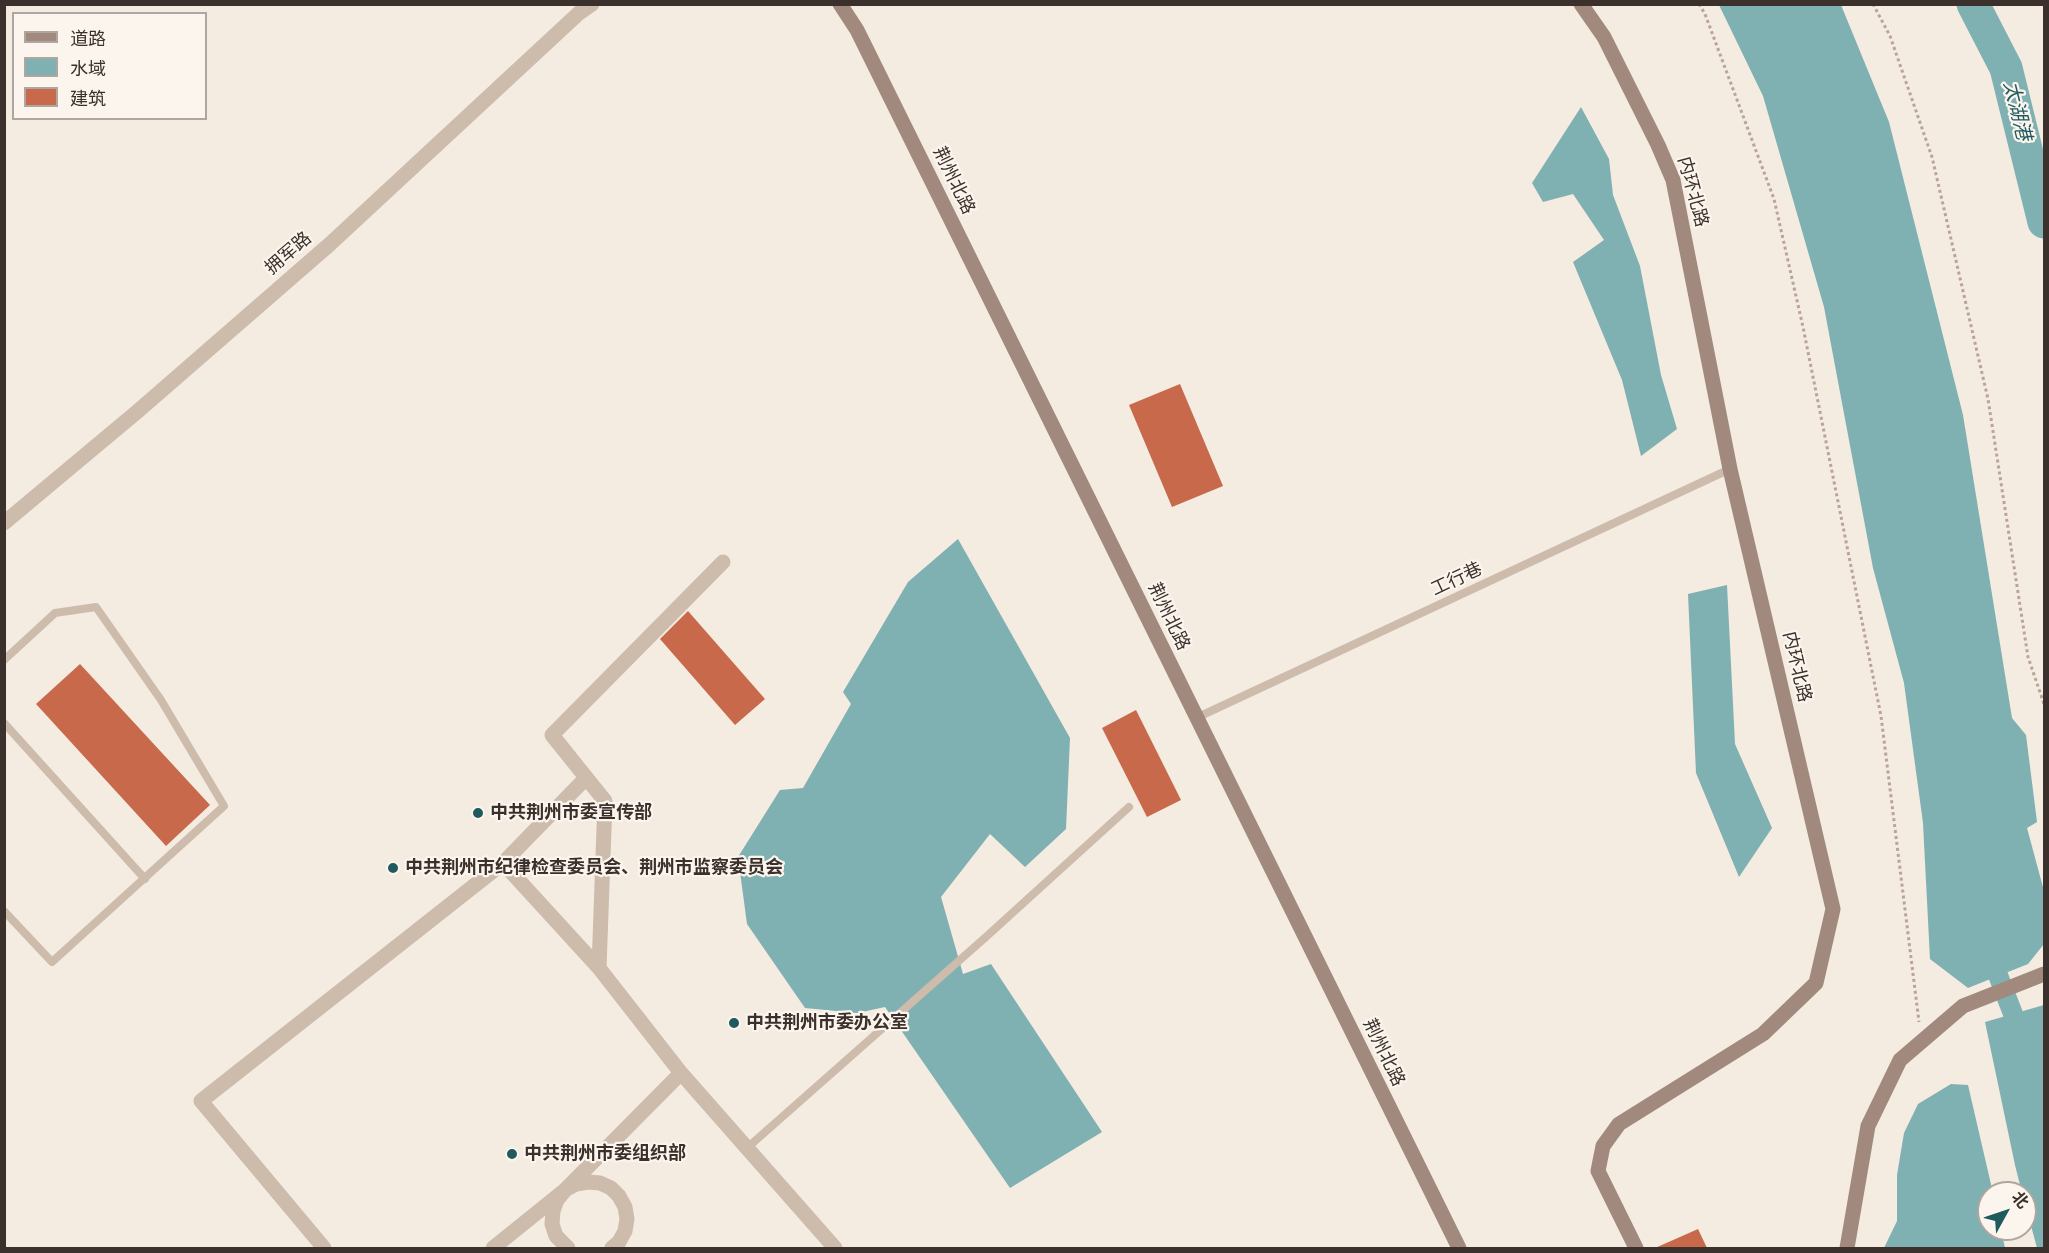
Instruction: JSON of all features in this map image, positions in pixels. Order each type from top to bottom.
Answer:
[{"type":"street","name":"拥军路","points":[[4,523],[138,411],[330,244],[579,13],[592,4]]},
{"type":"street","name":"荆州北路","points":[[840,4],[863,41],[1459,1248]]},
{"type":"street","name":"内环北路","points":[[1581,4],[1604,37],[1673,180],[1730,469],[1833,909],[1816,983],[1763,1034],[1619,1125],[1603,1146],[1598,1171],[1636,1248]]},
{"type":"street","points":[[599,968],[605,801],[552,735],[723,562]]},
{"type":"street","points":[[324,1248],[201,1101],[503,863],[586,778]]},
{"type":"street","points":[[503,863],[599,968],[681,1073],[835,1248]]},
{"type":"street","points":[[1847,1248],[1868,1126],[1900,1060],[1963,1006],[2042,975]]},
{"type":"street","points":[[568,1248],[556,1236],[552,1224],[557,1200],[681,1073]]},
{"type":"street","points":[[493,1248],[565,1190],[576,1184],[588,1182],[600,1183],[610,1188],[625,1208],[627,1219],[625,1231],[619,1242],[612,1248]]},
{"type":"lane","name":"工行巷","points":[[1196,718],[1730,469]]},
{"type":"lane","points":[[4,660],[56,613],[96,607],[161,700],[224,806],[52,962],[4,911]]},
{"type":"lane","points":[[4,723],[145,879]]},
{"type":"lane","points":[[747,1148],[1129,807]]},
{"type":"path","points":[[1699,4],[1709,25],[1774,200],[1803,327],[1881,716],[1921,1042]]},
{"type":"path","points":[[1873,4],[1890,36],[1932,157],[1988,399],[2028,657],[2044,704]]},
{"type":"water","points":[[1719,5],[1841,5],[1889,122],[1963,415],[2012,718],[2026,735],[2037,822],[2027,828],[2044,891],[2044,944],[2028,964],[1968,988],[1930,959],[1923,823],[1904,683],[1873,568],[1824,307],[1763,96]]},
{"type":"water","points":[[1581,107],[1609,159],[1613,195],[1640,266],[1661,375],[1677,429],[1641,456],[1622,380],[1573,262],[1604,240],[1573,194],[1543,202],[1532,183]]},
{"type":"water","points":[[958,539],[1070,738],[1066,829],[1025,867],[990,834],[941,897],[963,974],[991,964],[1102,1132],[1010,1188],[885,1007],[857,1013],[805,1008],[747,924],[738,857],[780,790],[803,788],[851,704],[843,692],[908,582]]},
{"type":"water","points":[[1727,585],[1735,744],[1772,828],[1739,877],[1696,773],[1688,594]]},
{"type":"water","points":[[2044,1005],[2044,1248],[2037,1248],[2035,1241],[2037,1241],[2037,1181],[2019,1181],[1985,1022]]},
{"type":"water","points":[[1951,1084],[1968,1085],[1990,1181],[1977,1181],[1977,1241],[2004,1241],[2005,1248],[1884,1248],[1897,1221],[1897,1175],[1904,1133],[1918,1104]]},
{"type":"building","points":[[1180,384],[1223,486],[1172,507],[1129,405]]},
{"type":"building","points":[[688,611],[765,699],[735,725],[660,639]]},
{"type":"building","points":[[80,664],[210,805],[166,846],[36,704]]},
{"type":"building","points":[[1136,710],[1181,800],[1147,817],[1102,728]]},
{"type":"building","points":[[1698,1229],[1707,1248],[1655,1248],[1689,1233]]},
{"type":"waterway","name":"太湖港","points":[[1973,4],[2006,68],[2044,222]]},
{"type":"waterway","points":[[1989,952],[2022,1037]]},
{"type":"place","name":"中共荆州市委宣传部","points":[[478,813]]},
{"type":"place","name":"中共荆州市纪律检查委员会、荆州市监察委员会","points":[[393,868]]},
{"type":"place","name":"中共荆州市委办公室","points":[[734,1023]]},
{"type":"place","name":"中共荆州市委组织部","points":[[512,1154]]}]
